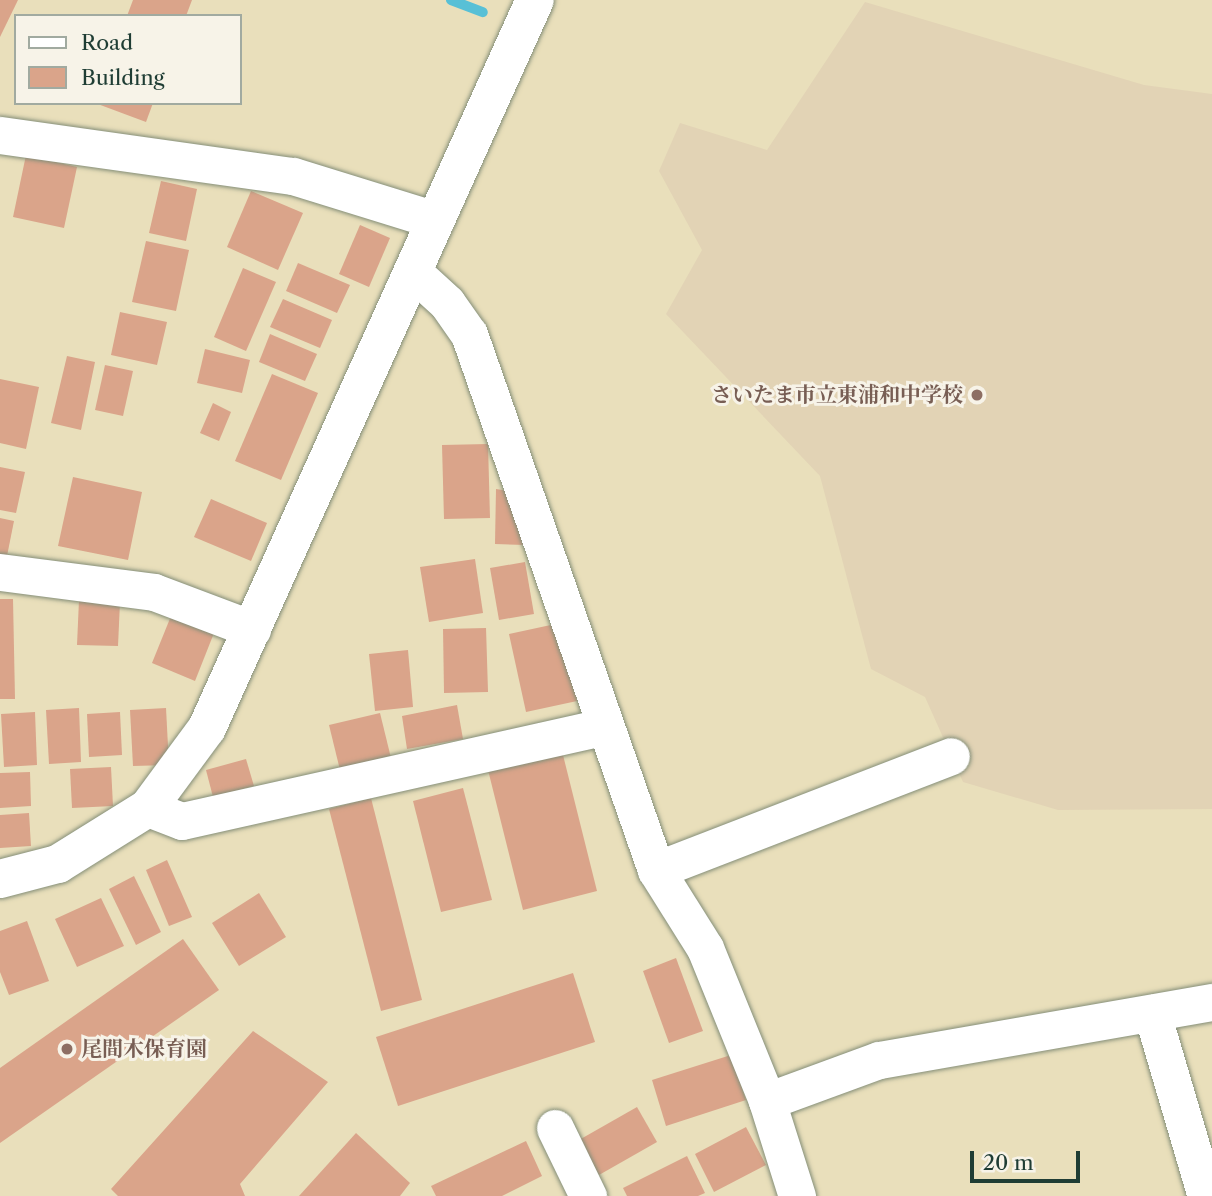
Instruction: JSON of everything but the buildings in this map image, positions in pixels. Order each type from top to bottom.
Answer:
[{"type":"street","points":[[0,879],[58,864],[148,808],[207,729],[535,0]]},
{"type":"street","points":[[0,135],[293,176],[435,220]]},
{"type":"street","points":[[412,271],[447,303],[469,334],[656,870],[705,948],[767,1101],[797,1196]]},
{"type":"street","points":[[0,572],[154,592],[252,629]]},
{"type":"street","points":[[148,808],[182,821],[604,727]]},
{"type":"street","points":[[656,870],[951,756]]},
{"type":"street","points":[[767,1101],[878,1060],[1212,1002]]},
{"type":"street","points":[[1152,1013],[1206,1196]]},
{"type":"street","points":[[555,1128],[588,1196]]},
{"type":"shaded area","name":"さいたま市立東浦和中学校","points":[[865,2],[1144,85],[1212,94],[1212,809],[1058,810],[963,782],[925,697],[871,669],[820,476],[666,314],[702,250],[659,171],[680,123],[767,150]]},
{"type":"waterway","points":[[451,0],[483,12]]},
{"type":"place","name":"さいたま市立東浦和中学校","points":[[977,395]]},
{"type":"place","name":"尾間木保育園","points":[[67,1049]]}]
